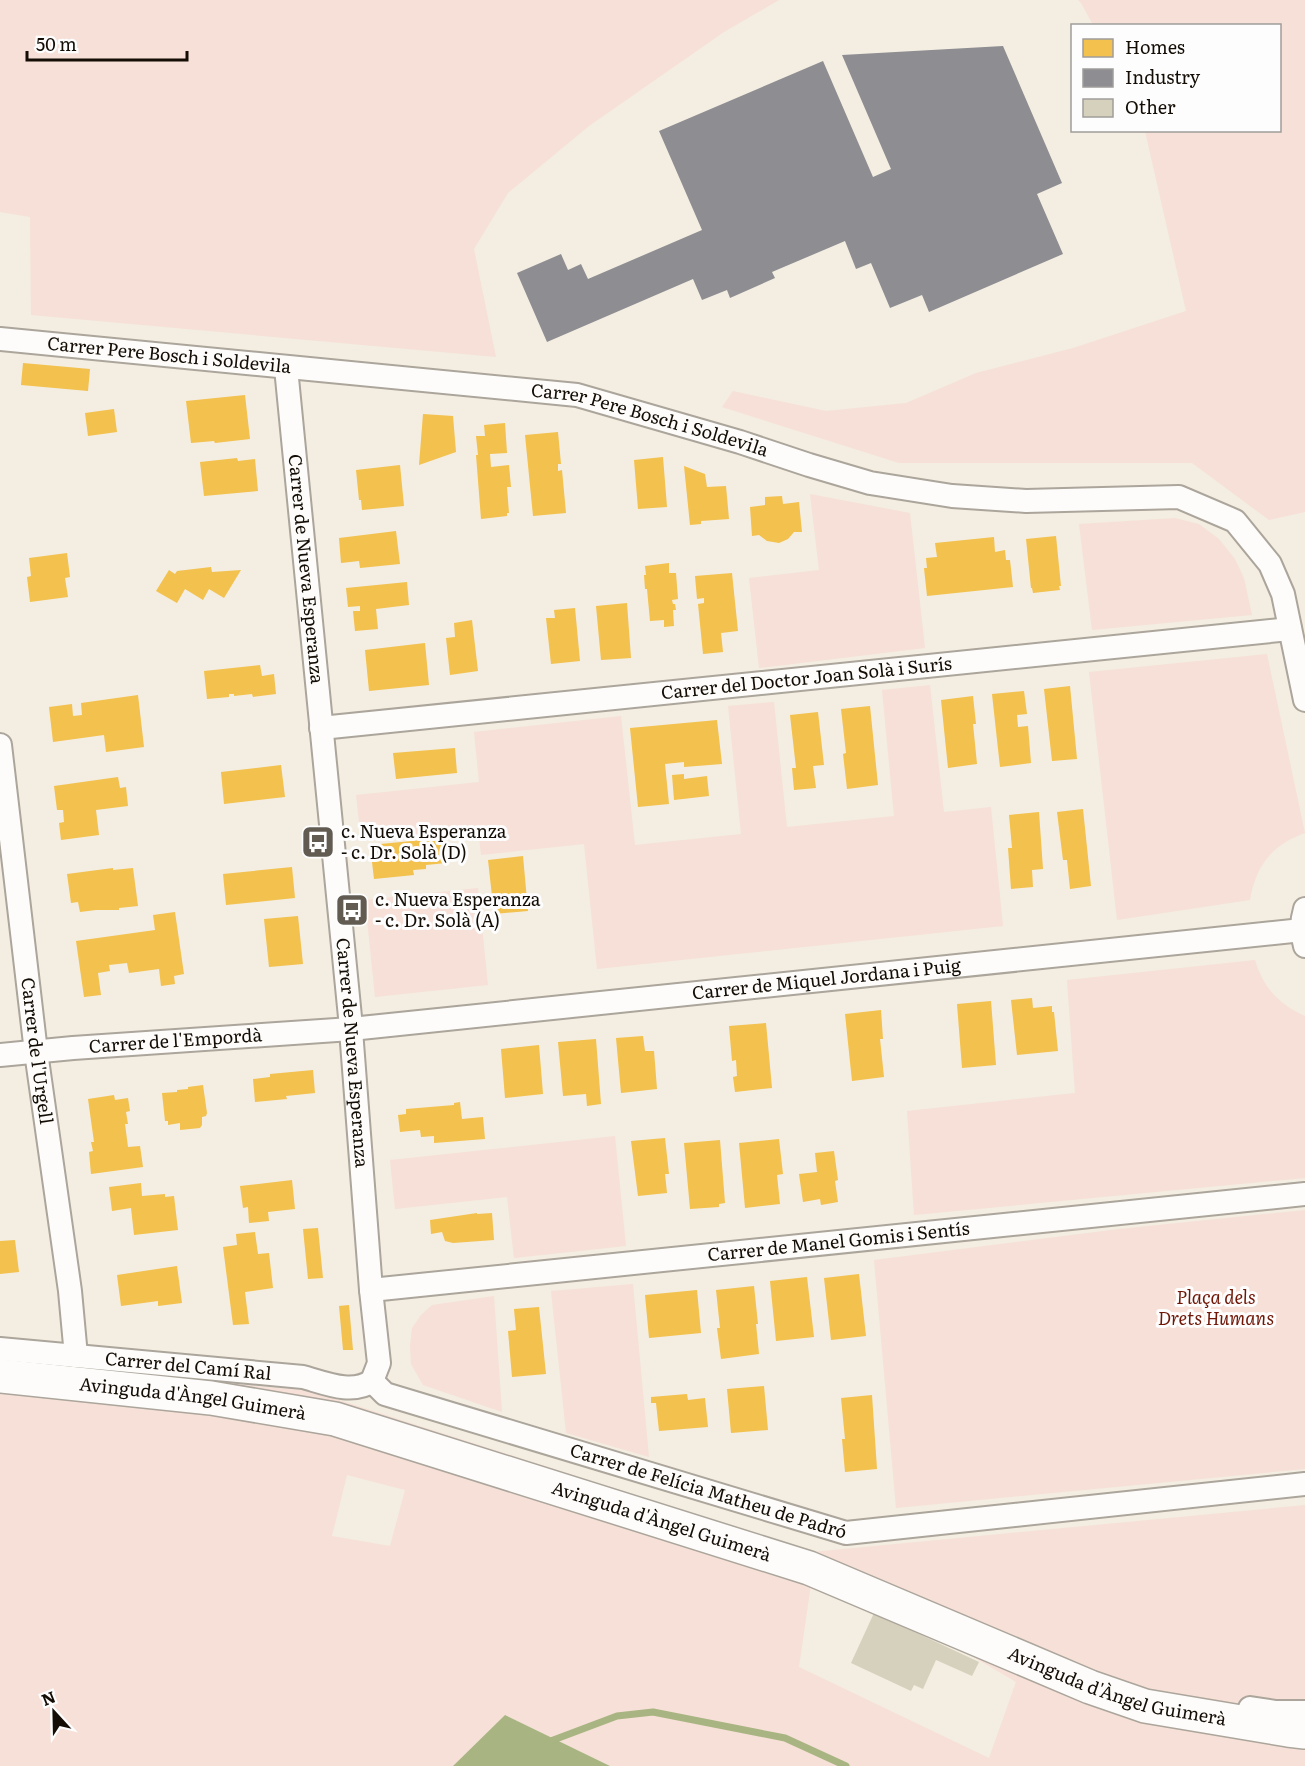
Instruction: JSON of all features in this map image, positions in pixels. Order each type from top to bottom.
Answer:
[{"type":"street","name":"Carrer Pere Bosch i Soldevila","points":[[0,339],[577,395],[729,438],[870,483],[952,496],[1026,501],[1179,497],[1235,521],[1270,564],[1283,594],[1305,700]]},
{"type":"street","name":"Carrer de Nueva Esperanza","points":[[286,368],[351,1029],[371,1290],[379,1363],[372,1381]]},
{"type":"street","name":"Carrer del Doctor Joan Solà i Surís","points":[[321,728],[1290,629]]},
{"type":"street","name":"Carrer de l'Urgell","points":[[0,745],[36,1052],[70,1291],[76,1356]]},
{"type":"street","name":"Carrer de Miquel Jordana i Puig","points":[[351,1029],[1304,928]]},
{"type":"street","name":"Carrer de l'Empordà","points":[[0,1055],[351,1029]]},
{"type":"street","name":"Carrer de Manel Gomis i Sentís","points":[[371,1290],[1305,1194]]},
{"type":"street","name":"Carrer del Camí Ral","points":[[0,1349],[303,1377],[336,1386],[356,1388],[372,1381]]},
{"type":"street","name":"Avinguda d'Àngel Guimerà","points":[[0,1377],[212,1398],[335,1419],[809,1568],[1090,1687],[1145,1706],[1305,1732]]},
{"type":"street","name":"Carrer de Felícia Matheu de Padró","points":[[372,1381],[386,1395],[846,1533],[1305,1484]]},
{"type":"street","points":[[1145,1706],[1210,1702],[1276,1712],[1305,1712]]},
{"type":"green space","points":[[0,0],[779,0],[724,32],[589,126],[508,193],[474,249],[496,357],[31,315],[30,217],[0,212]]},
{"type":"green space","points":[[1078,0],[1305,0],[1305,512],[1269,520],[1192,463],[899,463],[722,407],[733,391],[826,411],[906,403],[976,373],[1073,348],[1186,311],[1145,132],[1281,132],[1281,24],[1092,24]]},
{"type":"green space","points":[[810,494],[910,513],[925,648],[759,668],[749,578],[819,570]]},
{"type":"green space","points":[[1175,518],[1199,524],[1219,539],[1235,559],[1244,578],[1252,615],[1092,630],[1079,524]]},
{"type":"green space","points":[[1267,654],[1305,833],[1283,844],[1267,858],[1256,876],[1250,900],[1117,920],[1089,672]]},
{"type":"green space","points":[[930,685],[944,812],[991,807],[1003,926],[597,969],[584,844],[481,855],[478,828],[361,840],[356,795],[479,782],[474,732],[621,716],[635,845],[741,834],[728,706],[774,702],[787,827],[894,816],[882,690]]},
{"type":"green space","points":[[478,888],[488,985],[375,997],[365,900]]},
{"type":"green space","points":[[1255,960],[1267,987],[1273,994],[1287,1006],[1305,1016],[1305,1178],[914,1215],[907,1111],[1075,1093],[1067,980]]},
{"type":"green space","points":[[615,1136],[626,1246],[514,1258],[507,1197],[395,1209],[390,1160]]},
{"type":"green space","name":"Plaça dels Drets Humans","points":[[1305,1210],[1305,1469],[896,1508],[874,1260],[1119,1229]]},
{"type":"green space","points":[[633,1284],[649,1457],[566,1433],[551,1291]]},
{"type":"green space","points":[[494,1296],[502,1412],[423,1385],[411,1364],[412,1328],[432,1305]]},
{"type":"green space","points":[[0,1362],[311,1391],[812,1552],[1305,1505],[1305,1766],[610,1766],[505,1715],[453,1766],[0,1766]],"holes":[[[347,1475],[405,1490],[390,1546],[332,1536]],[[811,1584],[938,1636],[1016,1682],[989,1758],[799,1667]]]},
{"type":"shaded area","points":[[505,1715],[610,1766],[453,1766]]},
{"type":"building: Homes","points":[[23,363],[90,369],[88,391],[21,385]]},
{"type":"building: Homes","points":[[245,395],[250,439],[191,443],[186,401]]},
{"type":"building: Homes","points":[[114,409],[117,432],[88,436],[85,413]]},
{"type":"building: Homes","points":[[423,414],[453,416],[456,452],[419,465]]},
{"type":"building: Homes","points":[[505,423],[507,453],[490,454],[491,467],[509,465],[511,487],[507,487],[509,513],[507,516],[481,519],[476,436],[485,436],[484,425]]},
{"type":"building: Homes","points":[[558,432],[561,464],[558,464],[558,471],[562,470],[566,513],[533,516],[525,435]]},
{"type":"building: Homes","points":[[663,457],[667,507],[638,509],[634,460]]},
{"type":"building: Homes","points":[[237,458],[238,461],[255,459],[258,491],[204,496],[200,462]]},
{"type":"building: Homes","points":[[400,465],[404,506],[362,510],[356,470]]},
{"type":"building: Homes","points":[[684,466],[705,474],[707,487],[726,486],[729,519],[701,521],[701,524],[690,525]]},
{"type":"building: Homes","points":[[782,496],[783,504],[799,502],[802,532],[794,532],[788,539],[779,543],[767,541],[759,535],[752,536],[750,507],[765,505],[765,497]]},
{"type":"building: Homes","points":[[396,531],[400,564],[360,568],[359,561],[341,563],[339,538]]},
{"type":"building: Homes","points":[[1056,536],[1060,590],[1033,593],[1026,539]]},
{"type":"building: Homes","points":[[994,537],[995,552],[1005,550],[1006,560],[1010,560],[1013,587],[927,596],[924,568],[927,568],[926,558],[937,557],[935,543]]},
{"type":"building: Homes","points":[[67,553],[70,577],[65,578],[68,597],[30,602],[27,577],[31,576],[29,558]]},
{"type":"building: Homes","points":[[669,563],[669,573],[676,573],[678,599],[672,600],[676,610],[673,610],[674,626],[664,627],[664,620],[650,621],[644,575],[646,575],[645,566]]},
{"type":"building: Homes","points":[[211,567],[212,572],[241,570],[224,598],[209,589],[203,600],[185,589],[177,603],[156,591],[169,570],[175,574],[177,571]]},
{"type":"building: Homes","points":[[732,573],[738,631],[721,633],[723,652],[703,654],[698,604],[704,603],[704,598],[697,599],[695,576]]},
{"type":"building: Homes","points":[[407,582],[409,605],[376,609],[378,629],[355,631],[353,611],[360,611],[360,606],[348,607],[346,588]]},
{"type":"building: Homes","points":[[627,603],[631,658],[601,660],[596,606]]},
{"type":"building: Homes","points":[[575,608],[580,661],[551,664],[546,618],[555,618],[554,610]]},
{"type":"building: Homes","points":[[472,620],[478,671],[450,675],[446,638],[455,637],[454,623]]},
{"type":"building: Homes","points":[[425,643],[429,685],[369,691],[365,650]]},
{"type":"building: Homes","points":[[260,665],[262,676],[274,674],[276,694],[253,697],[252,694],[234,696],[234,694],[229,694],[229,697],[207,699],[204,671]]},
{"type":"building: Homes","points":[[1070,686],[1077,759],[1052,761],[1044,689]]},
{"type":"building: Homes","points":[[1024,691],[1027,714],[1017,715],[1018,727],[1028,726],[1031,763],[1000,767],[992,694]]},
{"type":"building: Homes","points":[[138,695],[144,747],[106,752],[104,735],[53,742],[49,707],[72,704],[73,716],[82,715],[81,703]]},
{"type":"building: Homes","points":[[973,696],[977,764],[948,768],[941,700]]},
{"type":"building: Homes","points":[[870,706],[878,785],[847,789],[841,709]]},
{"type":"building: Homes","points":[[818,712],[824,765],[813,766],[816,788],[794,790],[792,768],[796,768],[790,715]]},
{"type":"building: Homes","points":[[717,720],[722,764],[684,767],[684,762],[665,764],[669,804],[638,807],[630,728]]},
{"type":"building: Homes","points":[[455,748],[457,773],[396,779],[393,753]]},
{"type":"building: Homes","points":[[281,765],[285,797],[224,804],[221,772]]},
{"type":"building: Homes","points":[[684,774],[684,779],[707,776],[709,796],[674,800],[672,775]]},
{"type":"building: Homes","points":[[118,777],[120,788],[126,787],[128,806],[96,810],[99,835],[61,840],[59,823],[64,822],[63,810],[57,810],[54,786]]},
{"type":"building: Homes","points":[[1083,809],[1091,886],[1070,889],[1067,860],[1063,860],[1057,812]]},
{"type":"building: Homes","points":[[1039,812],[1043,869],[1032,870],[1033,887],[1011,889],[1008,848],[1012,848],[1009,815]]},
{"type":"building: Homes","points":[[443,838],[446,863],[426,865],[426,869],[413,870],[414,875],[374,879],[370,845]]},
{"type":"building: Homes","points":[[523,856],[528,911],[494,914],[488,860]]},
{"type":"building: Homes","points":[[292,867],[295,898],[226,905],[223,874]]},
{"type":"building: Homes","points":[[113,868],[113,870],[133,868],[138,906],[119,908],[119,910],[80,912],[78,902],[71,903],[67,874]]},
{"type":"building: Homes","points":[[175,912],[184,974],[174,976],[175,984],[161,986],[159,969],[129,973],[127,963],[109,965],[110,971],[98,973],[101,995],[84,997],[76,941],[155,930],[153,915]]},
{"type":"building: Homes","points":[[298,916],[303,964],[269,967],[264,919]]},
{"type":"building: Homes","points":[[1032,998],[1033,1008],[1052,1006],[1058,1051],[1017,1055],[1011,1000]]},
{"type":"building: Homes","points":[[991,1001],[996,1065],[962,1068],[957,1004]]},
{"type":"building: Homes","points":[[881,1010],[883,1039],[880,1039],[884,1077],[852,1081],[845,1014]]},
{"type":"building: Homes","points":[[766,1023],[772,1088],[735,1092],[733,1077],[737,1076],[736,1060],[732,1061],[729,1026]]},
{"type":"building: Homes","points":[[643,1036],[645,1051],[654,1051],[657,1089],[621,1093],[616,1038]]},
{"type":"building: Homes","points":[[596,1039],[601,1104],[587,1106],[586,1094],[563,1096],[558,1042]]},
{"type":"building: Homes","points":[[539,1045],[543,1094],[505,1098],[501,1049]]},
{"type":"building: Homes","points":[[313,1070],[315,1093],[255,1102],[253,1079],[270,1077],[270,1074]]},
{"type":"building: Homes","points":[[203,1085],[207,1113],[202,1117],[200,1128],[180,1130],[180,1123],[168,1125],[168,1121],[165,1121],[162,1093],[177,1092],[177,1090],[188,1089],[188,1087]]},
{"type":"building: Homes","points":[[114,1095],[115,1100],[128,1098],[130,1111],[126,1112],[128,1124],[125,1124],[128,1147],[140,1146],[143,1167],[91,1174],[89,1152],[93,1151],[91,1142],[94,1142],[88,1099]]},
{"type":"building: Homes","points":[[460,1102],[462,1119],[483,1117],[485,1139],[434,1143],[434,1136],[421,1137],[420,1130],[400,1132],[398,1115],[406,1114],[406,1109],[454,1105]]},
{"type":"building: Homes","points":[[665,1138],[669,1174],[665,1174],[667,1193],[638,1196],[631,1141]]},
{"type":"building: Homes","points":[[779,1139],[783,1174],[777,1175],[780,1204],[745,1208],[739,1143]]},
{"type":"building: Homes","points":[[720,1140],[725,1203],[719,1204],[719,1207],[690,1209],[684,1143]]},
{"type":"building: Homes","points":[[834,1151],[838,1202],[821,1205],[820,1199],[803,1202],[799,1174],[817,1172],[815,1153]]},
{"type":"building: Homes","points":[[292,1180],[295,1209],[268,1212],[269,1221],[249,1223],[248,1207],[243,1208],[240,1186]]},
{"type":"building: Homes","points":[[141,1183],[142,1196],[165,1194],[165,1197],[174,1196],[178,1230],[134,1235],[131,1208],[112,1211],[109,1187]]},
{"type":"building: Homes","points":[[492,1213],[494,1240],[453,1243],[445,1241],[442,1232],[431,1234],[430,1220]]},
{"type":"building: Homes","points":[[318,1228],[323,1278],[308,1279],[303,1229]]},
{"type":"building: Homes","points":[[255,1232],[258,1254],[269,1253],[273,1288],[245,1292],[249,1324],[233,1325],[223,1247],[237,1245],[236,1234]]},
{"type":"building: Homes","points":[[15,1240],[19,1272],[0,1274],[0,1241]]},
{"type":"building: Homes","points":[[177,1266],[182,1303],[158,1306],[158,1301],[121,1306],[117,1275]]},
{"type":"building: Homes","points":[[859,1274],[866,1336],[831,1340],[824,1278]]},
{"type":"building: Homes","points":[[807,1277],[814,1337],[776,1341],[770,1281]]},
{"type":"building: Homes","points":[[754,1286],[759,1354],[721,1359],[716,1290]]},
{"type":"building: Homes","points":[[697,1290],[701,1333],[649,1338],[645,1295]]},
{"type":"building: Homes","points":[[349,1305],[353,1350],[343,1350],[339,1306]]},
{"type":"building: Homes","points":[[539,1307],[546,1374],[512,1377],[508,1331],[516,1330],[514,1309]]},
{"type":"building: Homes","points":[[764,1386],[768,1430],[731,1433],[727,1389]]},
{"type":"building: Homes","points":[[687,1394],[688,1400],[705,1398],[708,1427],[659,1431],[656,1403],[651,1403],[651,1397]]},
{"type":"building: Homes","points":[[872,1395],[877,1469],[845,1472],[841,1398]]},
{"type":"building: Industry","points":[[1003,46],[1062,183],[1037,194],[1063,254],[929,312],[922,295],[890,308],[871,263],[856,269],[845,241],[772,272],[775,278],[730,298],[727,290],[702,300],[693,279],[547,342],[517,273],[561,254],[568,270],[581,264],[588,279],[702,230],[659,131],[823,61],[873,177],[891,169],[842,55]]},
{"type":"building: Other","points":[[874,1613],[979,1662],[972,1676],[936,1660],[923,1689],[914,1685],[911,1691],[851,1663]]},
{"type":"waterway","points":[[548,1742],[617,1716],[653,1712],[785,1738],[846,1766]]},
{"type":"place","name":"c. Nueva Esperanza - c. Dr. Solà (D)","points":[[318,842]]},
{"type":"place","name":"c. Nueva Esperanza - c. Dr. Solà (A)","points":[[352,910]]}]
